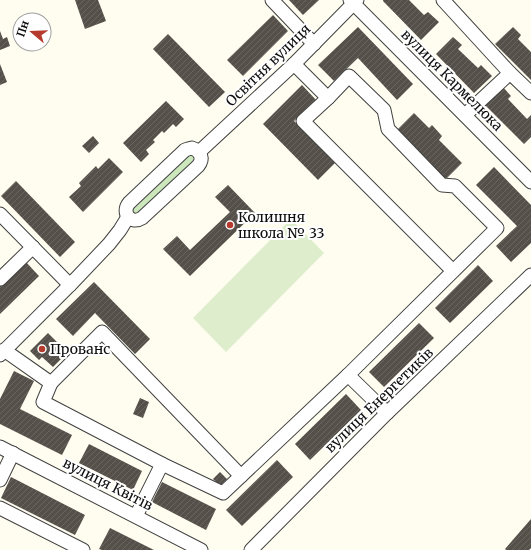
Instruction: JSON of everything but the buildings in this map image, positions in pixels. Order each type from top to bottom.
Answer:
[{"type":"street","points":[[272,0],[314,44]]},
{"type":"street","points":[[443,0],[510,73],[531,93]]},
{"type":"street","name":"Освітня вулиця","points":[[199,152],[294,64],[354,1]]},
{"type":"street","name":"вулиця Кармелюка","points":[[354,1],[531,182]]},
{"type":"street","points":[[294,64],[328,98]]},
{"type":"street","points":[[465,115],[510,73]]},
{"type":"street","points":[[241,476],[102,332],[51,383],[43,402],[162,464],[223,493],[348,375],[497,228],[455,186],[442,186],[388,130],[384,110],[350,76],[304,121],[453,271]]},
{"type":"street","points":[[192,148],[199,152],[201,159],[198,166],[142,218],[135,220],[128,217],[126,209],[129,203],[185,150],[192,148]]},
{"type":"street","points":[[0,214],[70,285]]},
{"type":"street","points":[[51,383],[2,352],[109,244],[128,217]]},
{"type":"street","points":[[0,279],[33,247]]},
{"type":"street","name":"вулиця Енергетиків","points":[[251,550],[387,414],[531,275]]},
{"type":"street","points":[[348,375],[387,414]]},
{"type":"street","name":"вулиця Квітів","points":[[0,447],[201,550]]},
{"type":"street","points":[[0,480],[13,453]]},
{"type":"street","points":[[136,516],[162,464]]},
{"type":"street","points":[[0,508],[84,550]]},
{"type":"green space","points":[[189,152],[198,159],[135,217],[130,207]]},
{"type":"green space","points":[[291,219],[324,253],[226,352],[193,318]]},
{"type":"place","name":"Колишня школа № 33","points":[[230,225]]},
{"type":"place","name":"Прованс","points":[[42,349]]}]
